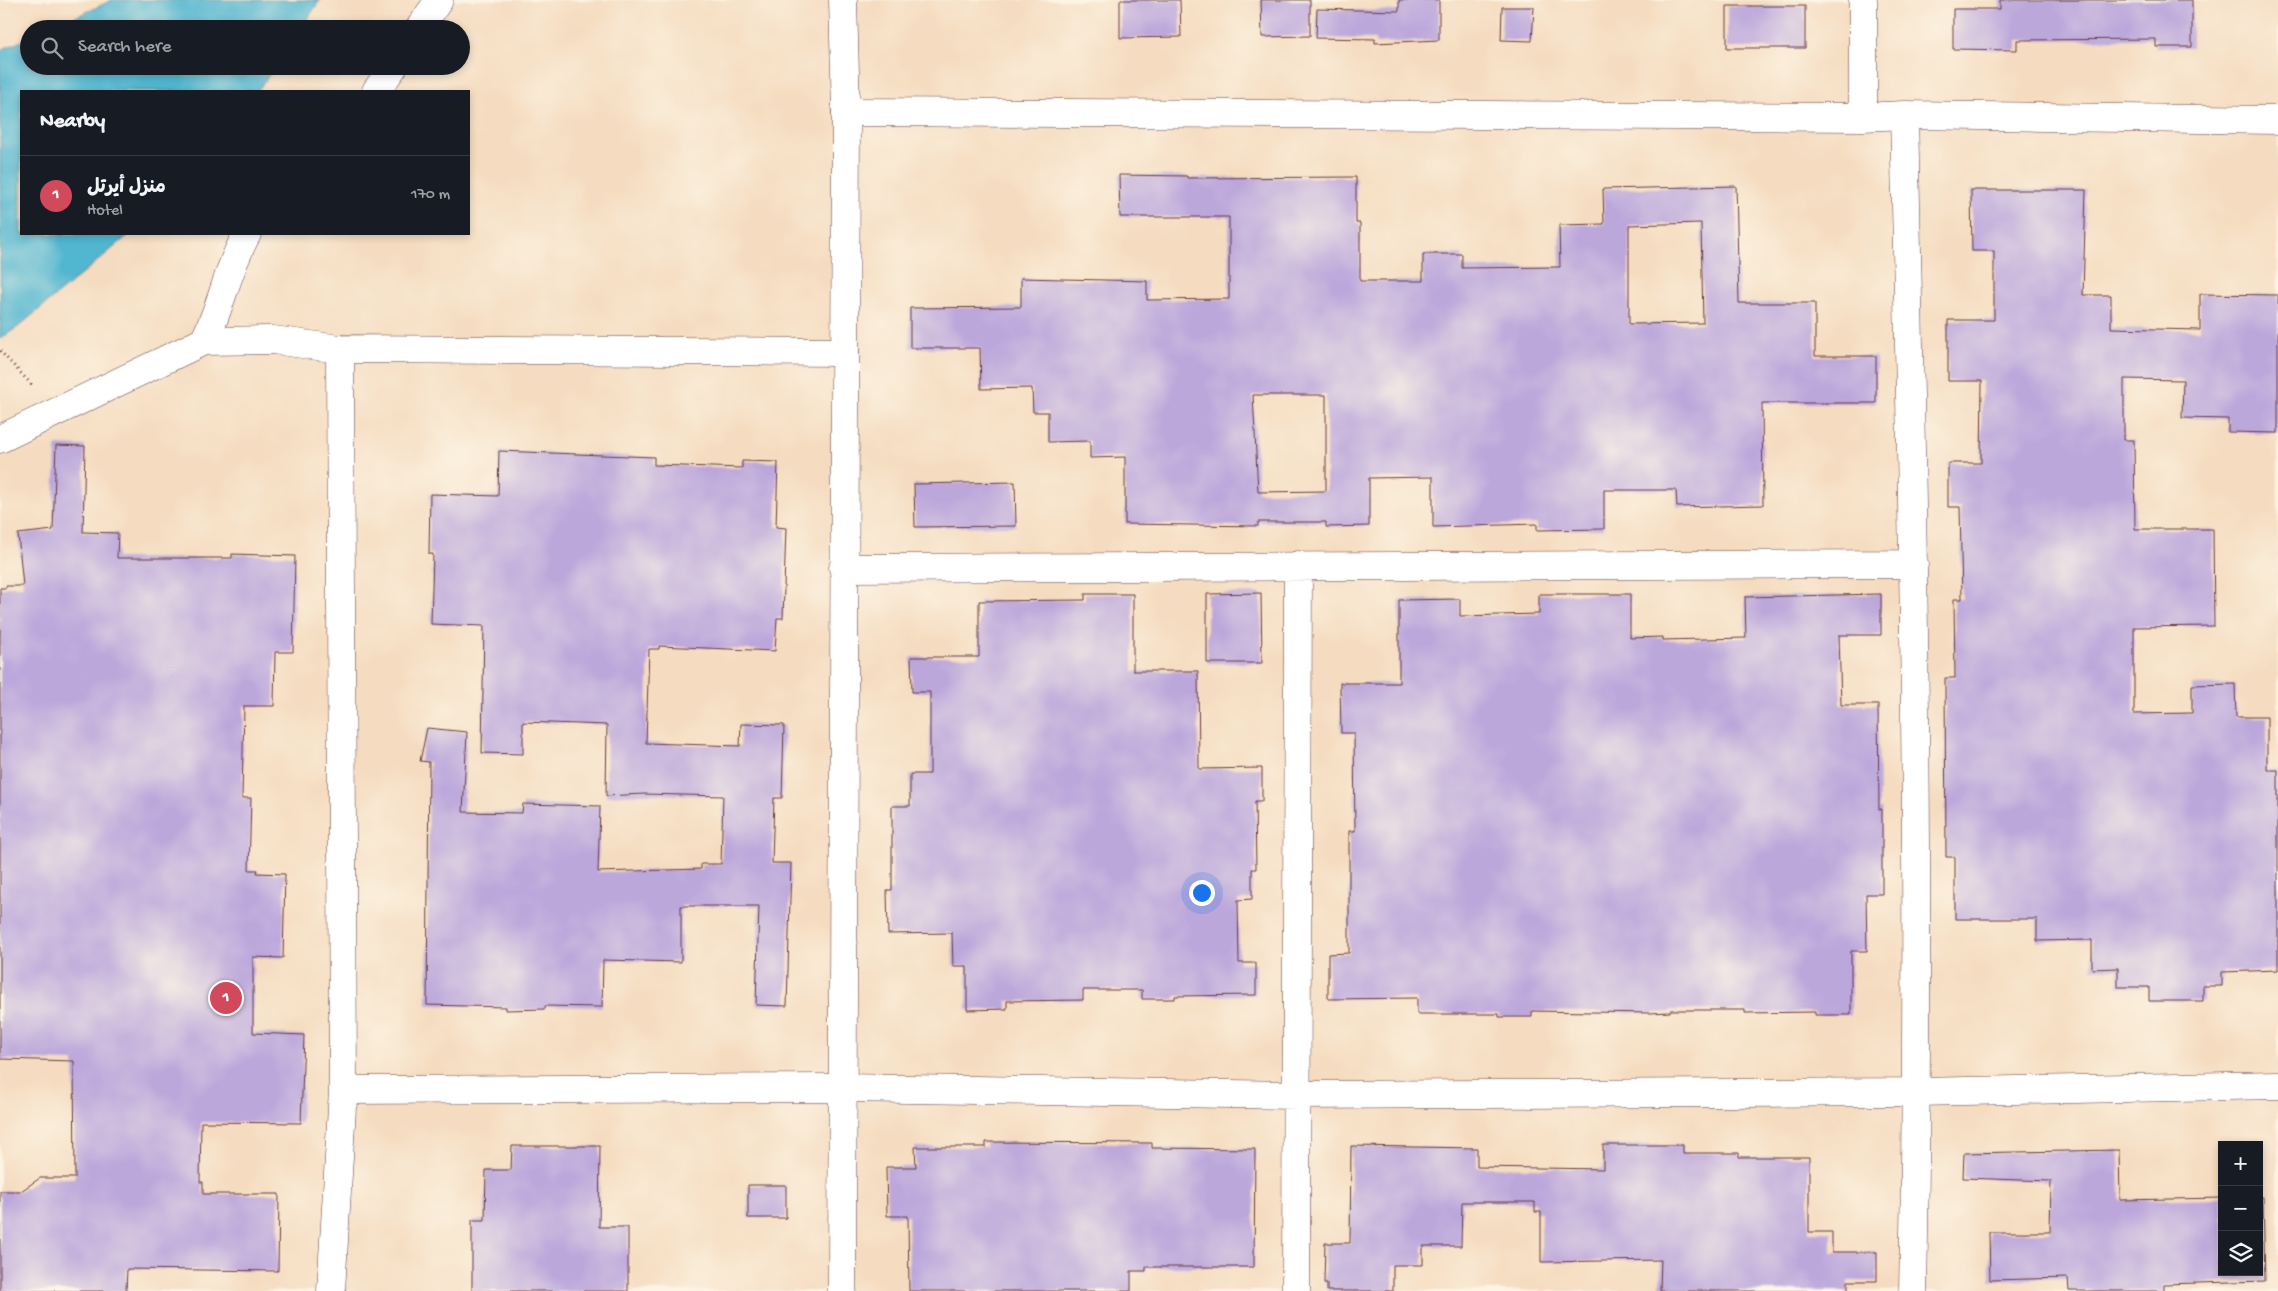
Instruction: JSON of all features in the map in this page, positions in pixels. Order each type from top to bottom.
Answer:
[{"type":"street","points":[[426,20],[439,0]]},
{"type":"street","points":[[842,1291],[846,112],[843,0]]},
{"type":"street","points":[[1863,117],[1864,0]]},
{"type":"street","points":[[377,90],[388,75]]},
{"type":"street","points":[[846,112],[1863,117],[1904,115],[2278,120]]},
{"type":"street","points":[[1904,115],[1914,564],[1917,1092],[1913,1291]]},
{"type":"street","points":[[204,341],[216,316],[234,256],[246,235]]},
{"type":"street","points":[[0,439],[204,341],[273,340],[340,349],[845,352]]},
{"type":"street","points":[[331,1291],[343,1090],[340,349]]},
{"type":"street","points":[[843,568],[1914,564]]},
{"type":"street","points":[[1296,1291],[1298,565]]},
{"type":"street","points":[[343,1090],[842,1088],[1296,1096],[1917,1092],[2278,1085]]},
{"type":"path","points":[[0,351],[58,411]]},
{"type":"water","points":[[112,0],[320,0],[307,20],[69,20]]},
{"type":"water","points":[[20,42],[20,75],[269,75],[258,90],[20,90],[20,235],[129,235],[18,327],[0,339],[0,50]]},
{"type":"building","points":[[1120,0],[1180,0],[1181,37],[1120,38]]},
{"type":"building","points":[[1261,0],[1310,0],[1310,36],[1262,37]]},
{"type":"building","points":[[1399,0],[1439,0],[1439,40],[1375,43],[1375,39],[1316,38],[1317,9],[1399,11]]},
{"type":"building","points":[[2000,0],[2192,0],[2192,47],[2156,47],[2156,39],[2017,40],[2017,50],[1953,49],[1953,9],[2000,9]]},
{"type":"building","points":[[1727,6],[1805,6],[1805,48],[1727,48]]},
{"type":"building","points":[[1502,7],[1534,7],[1532,41],[1501,40]]},
{"type":"building","points":[[1119,175],[1187,176],[1187,178],[1356,177],[1356,223],[1360,223],[1360,281],[1423,281],[1423,254],[1462,254],[1462,268],[1560,267],[1559,225],[1604,224],[1603,189],[1736,186],[1739,303],[1815,303],[1815,356],[1876,356],[1876,403],[1762,403],[1763,505],[1677,507],[1676,490],[1604,490],[1604,529],[1537,530],[1537,524],[1433,527],[1433,477],[1369,478],[1369,526],[1326,527],[1326,522],[1258,522],[1258,526],[1125,524],[1125,457],[1090,458],[1090,441],[1048,442],[1048,412],[1033,412],[1032,388],[981,389],[980,348],[910,348],[910,308],[1021,307],[1021,278],[1147,281],[1147,300],[1229,299],[1229,217],[1120,217]],"holes":[[[1701,223],[1703,323],[1629,324],[1629,225]],[[1253,395],[1326,395],[1326,491],[1258,492]]]},
{"type":"building","points":[[1971,190],[2086,190],[2083,295],[2111,295],[2111,328],[2200,330],[2200,294],[2278,295],[2278,433],[2228,432],[2228,419],[2182,418],[2183,380],[2124,379],[2124,440],[2134,440],[2135,529],[2213,529],[2214,626],[2134,627],[2134,714],[2192,713],[2192,685],[2235,684],[2236,717],[2267,717],[2267,770],[2278,770],[2278,970],[2222,972],[2222,986],[2203,986],[2203,1001],[2149,1001],[2149,987],[2118,987],[2118,968],[2092,969],[2092,940],[2037,941],[2037,919],[1955,919],[1955,857],[1946,857],[1945,678],[1955,678],[1954,599],[1962,599],[1960,507],[1948,507],[1948,463],[1981,463],[1982,381],[1948,381],[1948,320],[1994,320],[1994,251],[1972,251]]},
{"type":"building","points":[[56,445],[85,446],[83,532],[118,533],[117,558],[232,558],[232,554],[295,556],[293,652],[275,652],[274,706],[244,706],[242,798],[251,798],[249,870],[258,870],[257,873],[285,874],[283,958],[253,957],[253,1033],[304,1035],[301,1123],[201,1122],[200,1182],[203,1182],[203,1194],[279,1194],[278,1271],[127,1269],[126,1291],[0,1291],[0,1191],[21,1191],[40,1178],[75,1178],[74,1061],[0,1059],[0,588],[23,586],[18,534],[53,530]]},
{"type":"building","points":[[499,451],[654,457],[654,465],[742,468],[742,461],[778,462],[776,527],[786,528],[783,618],[777,618],[775,651],[659,646],[659,649],[649,649],[646,743],[740,746],[741,724],[784,725],[782,798],[774,798],[772,863],[791,863],[787,1006],[756,1005],[759,906],[681,906],[681,962],[603,960],[602,1007],[545,1006],[545,1009],[506,1010],[506,1007],[427,1005],[429,762],[420,761],[427,728],[467,732],[463,812],[522,813],[523,804],[600,806],[598,872],[701,869],[701,864],[721,864],[723,796],[644,794],[606,796],[607,725],[523,722],[523,754],[482,753],[484,626],[431,624],[433,554],[429,554],[430,494],[498,496]]},
{"type":"building","points":[[1015,482],[1016,526],[915,527],[914,484]]},
{"type":"building","points":[[1261,593],[1262,663],[1207,663],[1207,594]]},
{"type":"building","points":[[1085,594],[1133,594],[1133,671],[1198,671],[1199,769],[1262,768],[1262,801],[1255,801],[1256,869],[1252,869],[1252,899],[1238,900],[1239,963],[1256,963],[1256,995],[1175,996],[1175,999],[1142,999],[1142,990],[1083,990],[1083,1000],[1007,1001],[1007,1009],[967,1010],[967,966],[953,966],[952,933],[888,934],[887,890],[892,890],[892,806],[910,806],[910,774],[930,774],[930,692],[912,692],[911,657],[979,657],[979,601],[1085,600]]},
{"type":"building","points":[[1539,594],[1630,594],[1630,638],[1663,637],[1663,640],[1746,638],[1745,597],[1881,594],[1881,635],[1839,635],[1841,705],[1878,705],[1879,809],[1882,809],[1882,894],[1866,894],[1867,951],[1851,951],[1851,1015],[1815,1015],[1815,1012],[1745,1013],[1745,1010],[1670,1010],[1670,1012],[1650,1013],[1532,1011],[1532,1017],[1499,1017],[1499,1014],[1417,1014],[1417,998],[1328,999],[1328,954],[1349,953],[1349,831],[1355,831],[1354,733],[1341,733],[1340,683],[1399,683],[1399,600],[1460,599],[1460,616],[1539,614]]},
{"type":"building","points":[[986,1142],[1152,1143],[1152,1148],[1255,1149],[1254,1267],[1146,1267],[1146,1271],[1131,1271],[1131,1291],[909,1291],[908,1216],[887,1216],[886,1167],[916,1167],[915,1147],[986,1147]]},
{"type":"building","points":[[1603,1145],[1683,1145],[1683,1153],[1739,1153],[1739,1157],[1809,1157],[1809,1232],[1832,1232],[1832,1252],[1877,1252],[1877,1281],[1848,1281],[1848,1291],[1660,1291],[1661,1260],[1541,1262],[1541,1212],[1535,1212],[1535,1202],[1462,1202],[1461,1246],[1423,1246],[1423,1265],[1393,1265],[1393,1291],[1327,1291],[1327,1283],[1324,1283],[1325,1243],[1350,1243],[1351,1146],[1477,1148],[1477,1167],[1603,1169]]},
{"type":"building","points":[[512,1146],[600,1146],[599,1227],[628,1227],[628,1291],[472,1291],[472,1220],[485,1220],[486,1170],[511,1170]]},
{"type":"building","points":[[2119,1150],[2120,1200],[2218,1198],[2218,1276],[2263,1276],[2263,1197],[2265,1281],[2164,1284],[2164,1291],[2069,1291],[2068,1278],[1990,1280],[1989,1232],[2050,1232],[2051,1181],[1963,1178],[1964,1153]]},
{"type":"building","points":[[748,1185],[786,1185],[786,1218],[748,1218]]},
{"type":"place","name":"منزل أيرتل","points":[[226,998]]}]
